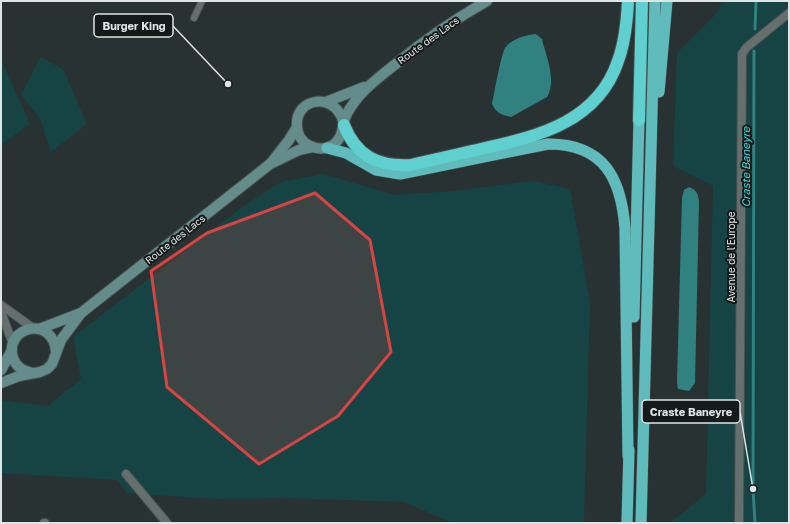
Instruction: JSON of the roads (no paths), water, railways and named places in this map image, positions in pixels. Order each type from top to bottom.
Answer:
[{"type":"highway","points":[[344,125],[352,142],[369,157],[386,164],[399,166],[411,165],[513,142],[548,131],[566,123],[584,110],[598,97],[610,79],[618,62],[624,39],[628,1]]},
{"type":"highway","points":[[627,523],[642,1]]},
{"type":"highway","points":[[641,523],[655,1]]},
{"type":"highway","points":[[652,128],[661,78],[667,1]]},
{"type":"highway","points":[[327,148],[346,153],[376,170],[400,174],[548,144],[568,145],[580,148],[588,152],[606,167],[618,186],[624,213],[628,456]]},
{"type":"main road","name":"Route des Lacs","points":[[270,164],[289,140],[297,127],[297,119],[305,107],[319,101],[326,102],[354,92],[372,82],[426,40],[461,16],[487,1]]},
{"type":"main road","name":"Route des Lacs","points":[[1,383],[46,369],[52,364],[61,340],[81,313],[270,164],[299,150],[313,147],[327,148],[339,139],[352,106],[372,82]]},
{"type":"main road","points":[[326,102],[339,110],[344,125]]},
{"type":"main road","points":[[297,127],[302,140],[313,147]]},
{"type":"main road","name":"Route des Lacs","points":[[1,370],[18,335],[23,331],[36,329],[81,313]]},
{"type":"main road","points":[[36,329],[49,334],[53,339],[56,352]]},
{"type":"main road","points":[[13,347],[14,361],[19,367],[32,373]]},
{"type":"street","points":[[194,18],[202,1]]},
{"type":"street","name":"Avenue de l'Europe","points":[[739,523],[742,54],[751,43],[789,13]]},
{"type":"street","points":[[1,305],[36,329]]},
{"type":"street","points":[[1,312],[13,347]]},
{"type":"street","points":[[126,474],[164,522]]},
{"type":"waterway","name":"Craste Baneyre","points":[[755,29],[756,1]]},
{"type":"waterway","name":"Craste Baneyre","points":[[754,51],[753,489],[755,523]]},
{"type":"place","name":"Burger King","points":[[228,84]]},
{"type":"place","name":"Craste Baneyre","points":[[753,489]]}]
